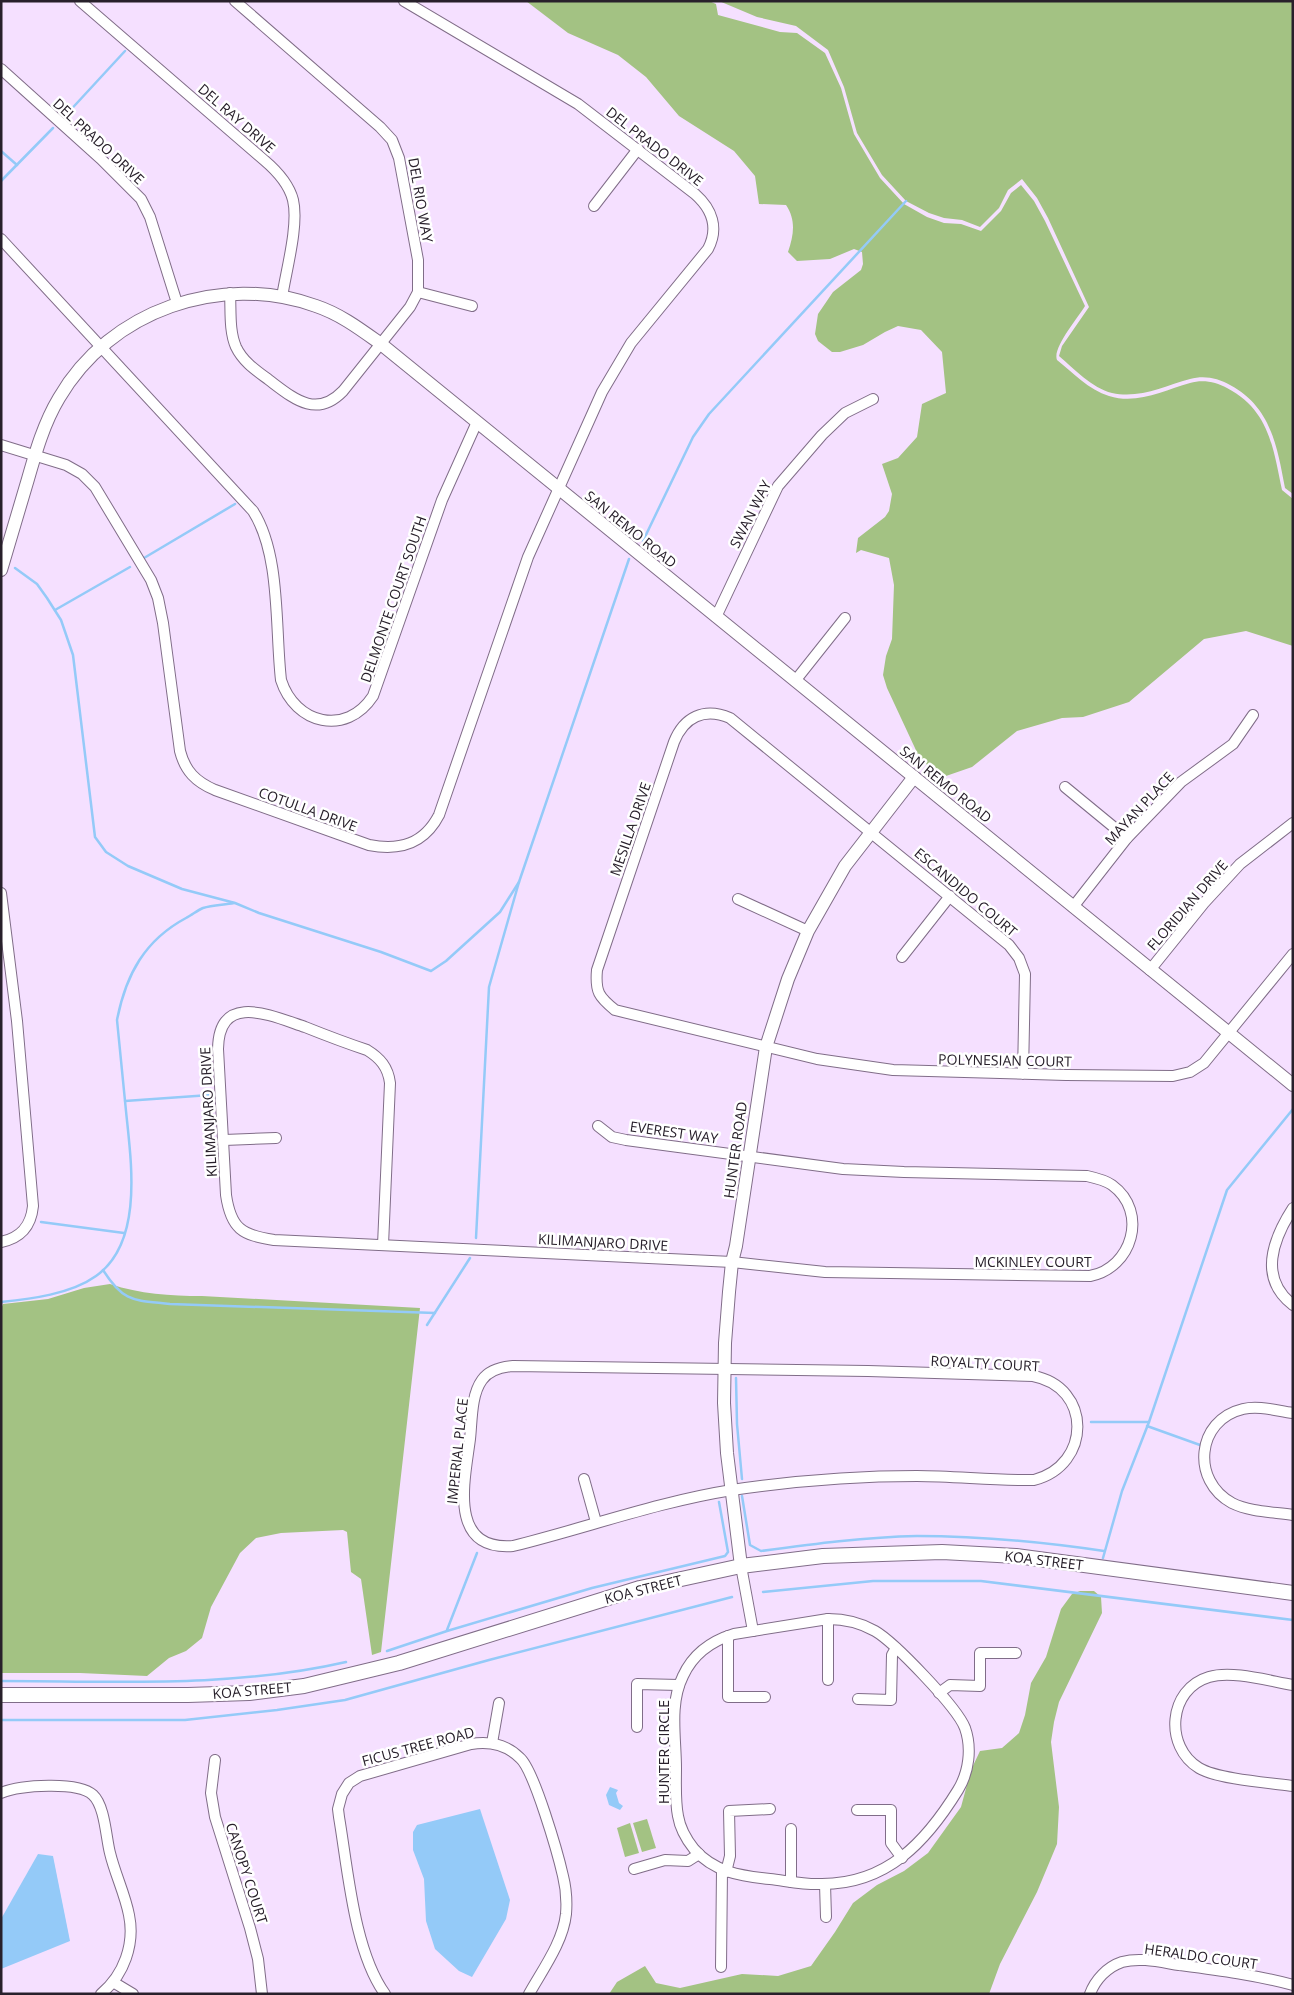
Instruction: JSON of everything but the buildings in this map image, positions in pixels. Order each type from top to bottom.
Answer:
[{"type":"main road","name":"KOA STREET","points":[[1,1695],[188,1695],[249,1693],[304,1686],[399,1663],[640,1588],[741,1566],[856,1554],[983,1553],[1053,1560],[1293,1593]]},
{"type":"street","name":"DEL RAY DRIVE","points":[[80,1],[264,160],[285,183],[293,200],[294,224],[282,297]]},
{"type":"street","name":"DEL RIO WAY","points":[[236,1],[380,127],[392,140],[402,166],[419,274],[418,292]]},
{"type":"street","name":"DEL PRADO DRIVE","points":[[404,1],[578,104],[691,190],[706,204],[713,222],[713,238],[704,255],[620,359],[598,401],[558,488]]},
{"type":"street","name":"DEL PRADO DRIVE","points":[[1,69],[101,159],[141,199],[150,217],[177,303]]},
{"type":"street","points":[[594,206],[638,149]]},
{"type":"street","name":"DELMONTE COURT SOUTH","points":[[1,239],[240,496],[259,520],[266,538],[272,564],[281,680],[287,696],[297,708],[312,717],[321,720],[340,720],[354,715],[364,707],[375,692],[442,500],[477,422]]},
{"type":"street","points":[[230,293],[232,333],[240,354],[248,364],[292,398],[302,403],[317,405],[334,400],[343,391],[410,307],[418,292],[472,306]]},
{"type":"street","name":"SAN REMO ROAD","points":[[1,570],[46,424],[63,391],[81,367],[102,346],[135,322],[177,303],[230,293],[282,297],[310,304],[338,315],[381,344],[1293,1085]]},
{"type":"street","name":"SWAN WAY","points":[[716,617],[778,486],[822,435],[845,413],[873,398]]},
{"type":"street","name":"COTULLA DRIVE","points":[[1,446],[35,455],[74,469],[88,480],[112,515],[151,580],[158,598],[163,623],[180,751],[190,773],[200,783],[215,790],[360,842],[381,847],[402,846],[417,840],[432,827],[440,815],[528,557],[558,488]]},
{"type":"street","points":[[795,680],[845,618]]},
{"type":"street","name":"MESILLA DRIVE","points":[[766,1047],[615,1010],[602,999],[596,986],[597,970],[604,946],[677,733],[685,723],[696,716],[717,714],[730,718],[871,832]]},
{"type":"street","name":"MAYAN PLACE","points":[[1074,907],[1127,838],[1181,782],[1233,744],[1253,715]]},
{"type":"street","name":"HUNTER ROAD","points":[[741,1566],[725,1432],[724,1370],[732,1262],[766,1047],[779,1001],[808,931],[845,866],[914,778]]},
{"type":"street","points":[[1065,787],[1127,838]]},
{"type":"street","name":"FLORIDIAN DRIVE","points":[[1150,970],[1204,903],[1240,864],[1293,823]]},
{"type":"street","name":"ESCANDIDO COURT","points":[[871,832],[997,933],[1015,951],[1021,962],[1025,981],[1023,1074]]},
{"type":"street","points":[[1,894],[17,1022],[33,1206],[31,1219],[23,1232],[14,1238],[1,1242]]},
{"type":"street","points":[[902,957],[950,896]]},
{"type":"street","points":[[738,899],[808,931]]},
{"type":"street","points":[[1229,1033],[1293,954]]},
{"type":"street","name":"KILIMANJARO DRIVE","points":[[383,1245],[390,1082],[386,1068],[376,1055],[367,1050],[269,1015],[252,1011],[234,1015],[224,1024],[218,1038],[226,1195],[229,1210],[235,1224],[248,1235],[274,1240],[732,1262]]},
{"type":"street","name":"POLYNESIAN COURT","points":[[766,1047],[817,1059],[892,1070],[1163,1076],[1182,1074],[1204,1063],[1229,1033]]},
{"type":"street","name":"EVEREST WAY","points":[[598,1126],[612,1137],[626,1140],[749,1157]]},
{"type":"street","points":[[224,1140],[276,1138]]},
{"type":"street","name":"MCKINLEY COURT","points":[[732,1262],[825,1272],[1090,1276],[1102,1273],[1119,1261],[1127,1250],[1132,1234],[1132,1213],[1125,1198],[1113,1186],[1087,1176],[844,1169],[749,1157]]},
{"type":"street","points":[[1293,1208],[1276,1240],[1272,1268],[1276,1286],[1293,1305]]},
{"type":"street","name":"IMPERIAL PLACE","points":[[724,1370],[512,1366],[498,1368],[482,1379],[478,1386],[464,1503],[466,1518],[472,1530],[491,1544],[512,1546],[632,1512],[731,1490]]},
{"type":"street","name":"ROYALTY COURT","points":[[724,1370],[868,1371],[1033,1376],[1052,1383],[1068,1398],[1075,1413],[1078,1430],[1074,1446],[1065,1462],[1052,1474],[1034,1480],[884,1476],[803,1481],[731,1490]]},
{"type":"street","points":[[1293,1413],[1244,1408],[1231,1414],[1212,1430],[1205,1446],[1204,1459],[1206,1474],[1211,1485],[1226,1499],[1241,1507],[1293,1515]]},
{"type":"street","points":[[584,1479],[596,1522]]},
{"type":"street","points":[[741,1566],[753,1631]]},
{"type":"street","points":[[828,1619],[828,1680]]},
{"type":"street","name":"HUNTER CIRCLE","points":[[828,1619],[845,1620],[868,1627],[882,1635],[954,1709],[966,1730],[968,1753],[966,1770],[960,1787],[917,1846],[881,1871],[862,1878],[825,1884],[791,1882],[745,1876],[724,1871],[699,1854],[689,1842],[682,1830],[676,1808],[675,1709],[679,1684],[686,1670],[698,1654],[728,1636],[828,1619]]},
{"type":"street","points":[[728,1636],[728,1697],[765,1697]]},
{"type":"street","points":[[858,1699],[891,1700],[892,1655],[896,1648]]},
{"type":"street","points":[[939,1693],[950,1685],[980,1686],[980,1653],[1016,1653]]},
{"type":"street","points":[[1293,1685],[1232,1676],[1209,1677],[1199,1682],[1185,1694],[1178,1706],[1175,1725],[1176,1740],[1182,1752],[1190,1762],[1205,1772],[1293,1786]]},
{"type":"street","points":[[637,1727],[637,1684],[679,1684]]},
{"type":"street","points":[[492,1743],[499,1703]]},
{"type":"street","name":"FICUS TREE ROAD","points":[[385,1994],[372,1973],[358,1929],[338,1809],[342,1794],[349,1783],[366,1773],[471,1744],[492,1743],[500,1745],[516,1754],[530,1770],[564,1877],[566,1905],[562,1928],[529,1994]]},
{"type":"street","name":"CANOPY COURT","points":[[215,1760],[211,1793],[215,1817],[250,1928],[258,1959],[262,1994]]},
{"type":"street","points":[[1,1794],[26,1787],[74,1787],[88,1792],[98,1801],[110,1856],[128,1910],[130,1923],[130,1938],[122,1968],[113,1982],[101,1994]]},
{"type":"street","points":[[721,1967],[724,1871],[730,1856],[728,1811],[770,1809]]},
{"type":"street","points":[[857,1810],[891,1810],[891,1843],[902,1858]]},
{"type":"street","points":[[791,1829],[791,1882]]},
{"type":"street","points":[[634,1869],[665,1860],[688,1861],[699,1854]]},
{"type":"street","points":[[825,1884],[826,1917]]},
{"type":"street","name":"HERALDO COURT","points":[[1090,1994],[1099,1978],[1109,1968],[1122,1962],[1136,1960],[1212,1969],[1293,1985]]},
{"type":"street","points":[[113,1982],[133,1994]]},
{"type":"green space","points":[[526,1],[709,1],[716,4],[718,15],[780,32],[797,33],[825,53],[841,88],[854,134],[880,178],[904,204],[927,217],[944,223],[961,224],[981,231],[1001,211],[1011,193],[1021,185],[1034,201],[1045,221],[1085,306],[1058,348],[1057,360],[1095,390],[1120,398],[1130,399],[1151,396],[1195,382],[1205,381],[1218,384],[1241,397],[1252,407],[1260,419],[1272,445],[1282,490],[1293,499],[1293,646],[1246,631],[1204,639],[1129,702],[1083,717],[1062,718],[1017,731],[972,767],[946,776],[921,761],[887,688],[883,675],[886,656],[892,639],[894,585],[889,558],[861,550],[856,553],[858,538],[885,517],[889,511],[892,494],[882,464],[898,458],[917,437],[922,404],[946,393],[942,352],[921,330],[898,326],[863,345],[840,352],[832,352],[818,341],[815,334],[818,314],[833,292],[861,270],[863,264],[862,252],[854,249],[830,259],[797,261],[788,252],[792,239],[793,222],[786,205],[759,204],[755,176],[734,151],[679,116],[646,77],[618,55],[568,33]]},
{"type":"green space","points":[[719,1],[1293,1],[1293,494],[1285,488],[1275,443],[1263,416],[1255,404],[1230,385],[1216,379],[1200,377],[1142,393],[1112,393],[1090,383],[1059,356],[1062,346],[1089,307],[1048,218],[1037,198],[1022,179],[1008,190],[999,208],[980,227],[962,220],[944,218],[929,213],[906,201],[882,175],[857,133],[844,87],[828,50],[796,26],[757,17]]},
{"type":"green space","points":[[110,1284],[133,1290],[167,1295],[420,1308],[381,1652],[372,1655],[361,1579],[351,1572],[347,1532],[343,1530],[281,1533],[256,1538],[240,1553],[211,1607],[202,1638],[186,1651],[169,1658],[147,1676],[80,1673],[1,1673],[1,1309],[3,1304],[48,1299],[84,1288]]},
{"type":"green space","points":[[1080,1591],[1094,1591],[1101,1597],[1102,1613],[1059,1702],[1054,1722],[1051,1742],[1059,1807],[1057,1844],[1037,1892],[1000,1964],[989,1994],[609,1994],[617,1982],[645,1966],[656,1983],[680,1988],[742,1974],[778,1976],[811,1966],[853,1903],[877,1885],[904,1871],[928,1853],[961,1807],[971,1770],[980,1751],[1002,1748],[1019,1733],[1025,1715],[1031,1683],[1046,1657],[1061,1609],[1072,1594]]},
{"type":"green space","points":[[647,1819],[656,1848],[642,1852],[633,1823]]},
{"type":"green space","points":[[630,1823],[639,1853],[625,1857],[617,1828]]},
{"type":"water","points":[[610,1787],[618,1790],[616,1793],[619,1803],[623,1806],[620,1810],[609,1805],[606,1795]]},
{"type":"water","points":[[480,1809],[510,1900],[506,1919],[472,1977],[459,1971],[435,1949],[426,1921],[424,1879],[413,1850],[413,1832],[417,1825]]},
{"type":"water","points":[[38,1854],[53,1856],[70,1941],[1,1969],[1,1919]]},
{"type":"waterway","points":[[65,116],[125,51]]},
{"type":"waterway","points":[[1,181],[53,128]]},
{"type":"waterway","points":[[1,151],[17,165]]},
{"type":"waterway","points":[[643,541],[693,437],[709,414],[906,201]]},
{"type":"waterway","points":[[144,558],[235,504]]},
{"type":"waterway","points":[[476,1238],[489,987],[519,882],[629,559]]},
{"type":"waterway","points":[[55,610],[130,567]]},
{"type":"waterway","points":[[15,568],[37,584],[61,620],[73,655],[95,837],[106,852],[128,866],[182,889],[235,903],[259,913],[381,952],[431,971],[446,961],[500,912],[519,882]]},
{"type":"waterway","points":[[1,1302],[38,1297],[63,1291],[86,1282],[96,1276],[111,1261],[122,1243],[128,1222],[131,1200],[131,1176],[117,1020],[121,1003],[132,973],[159,937],[203,908],[234,903]]},
{"type":"waterway","points":[[125,1101],[210,1095]]},
{"type":"waterway","points":[[1103,1558],[1122,1491],[1149,1422],[1227,1190],[1293,1109]]},
{"type":"waterway","points":[[41,1222],[124,1233]]},
{"type":"waterway","points":[[427,1325],[470,1258]]},
{"type":"waterway","points":[[103,1270],[117,1289],[131,1298],[147,1302],[435,1313]]},
{"type":"waterway","points":[[736,1378],[737,1424],[742,1479]]},
{"type":"waterway","points":[[1091,1422],[1149,1422]]},
{"type":"waterway","points":[[1147,1426],[1200,1445]]},
{"type":"waterway","points":[[742,1496],[750,1545],[761,1551],[858,1539],[917,1536],[1011,1540],[1104,1551]]},
{"type":"waterway","points":[[387,1651],[592,1588],[725,1556],[728,1552],[719,1502]]},
{"type":"waterway","points":[[447,1630],[477,1553]]},
{"type":"waterway","points":[[763,1592],[873,1581],[981,1581],[1293,1620]]},
{"type":"waterway","points":[[1,1720],[185,1720],[345,1700],[489,1660],[732,1597]]},
{"type":"waterway","points":[[1,1681],[131,1682],[218,1679],[261,1676],[346,1662]]}]
